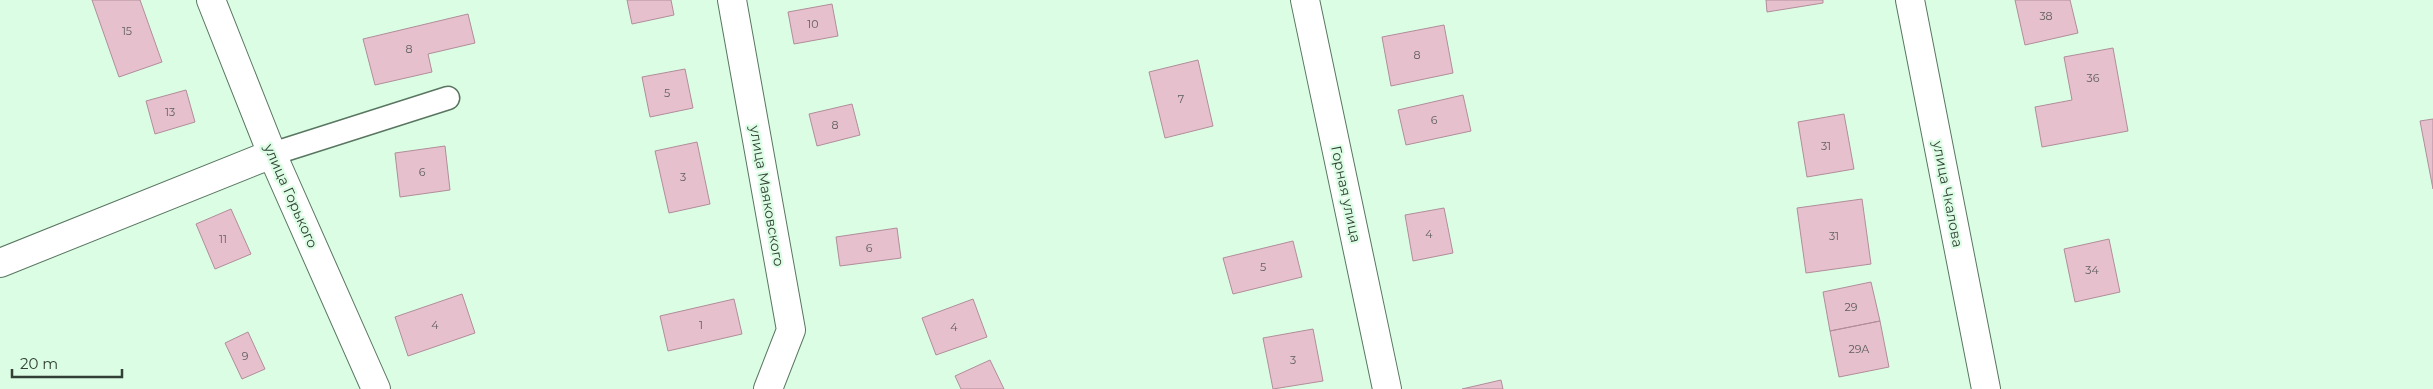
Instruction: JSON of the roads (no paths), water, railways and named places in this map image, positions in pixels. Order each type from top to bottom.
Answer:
[{"type":"street","name":"улица Горького","points":[[211,0],[272,154],[376,389]]},
{"type":"street","name":"улица Маяковского","points":[[732,0],[791,330],[768,389]]},
{"type":"street","name":"Горная улица","points":[[1305,0],[1386,389]]},
{"type":"street","name":"улица Чкалова","points":[[1910,0],[1986,389]]},
{"type":"street","points":[[0,263],[272,154]]},
{"type":"lane","points":[[272,154],[448,98]]}]
